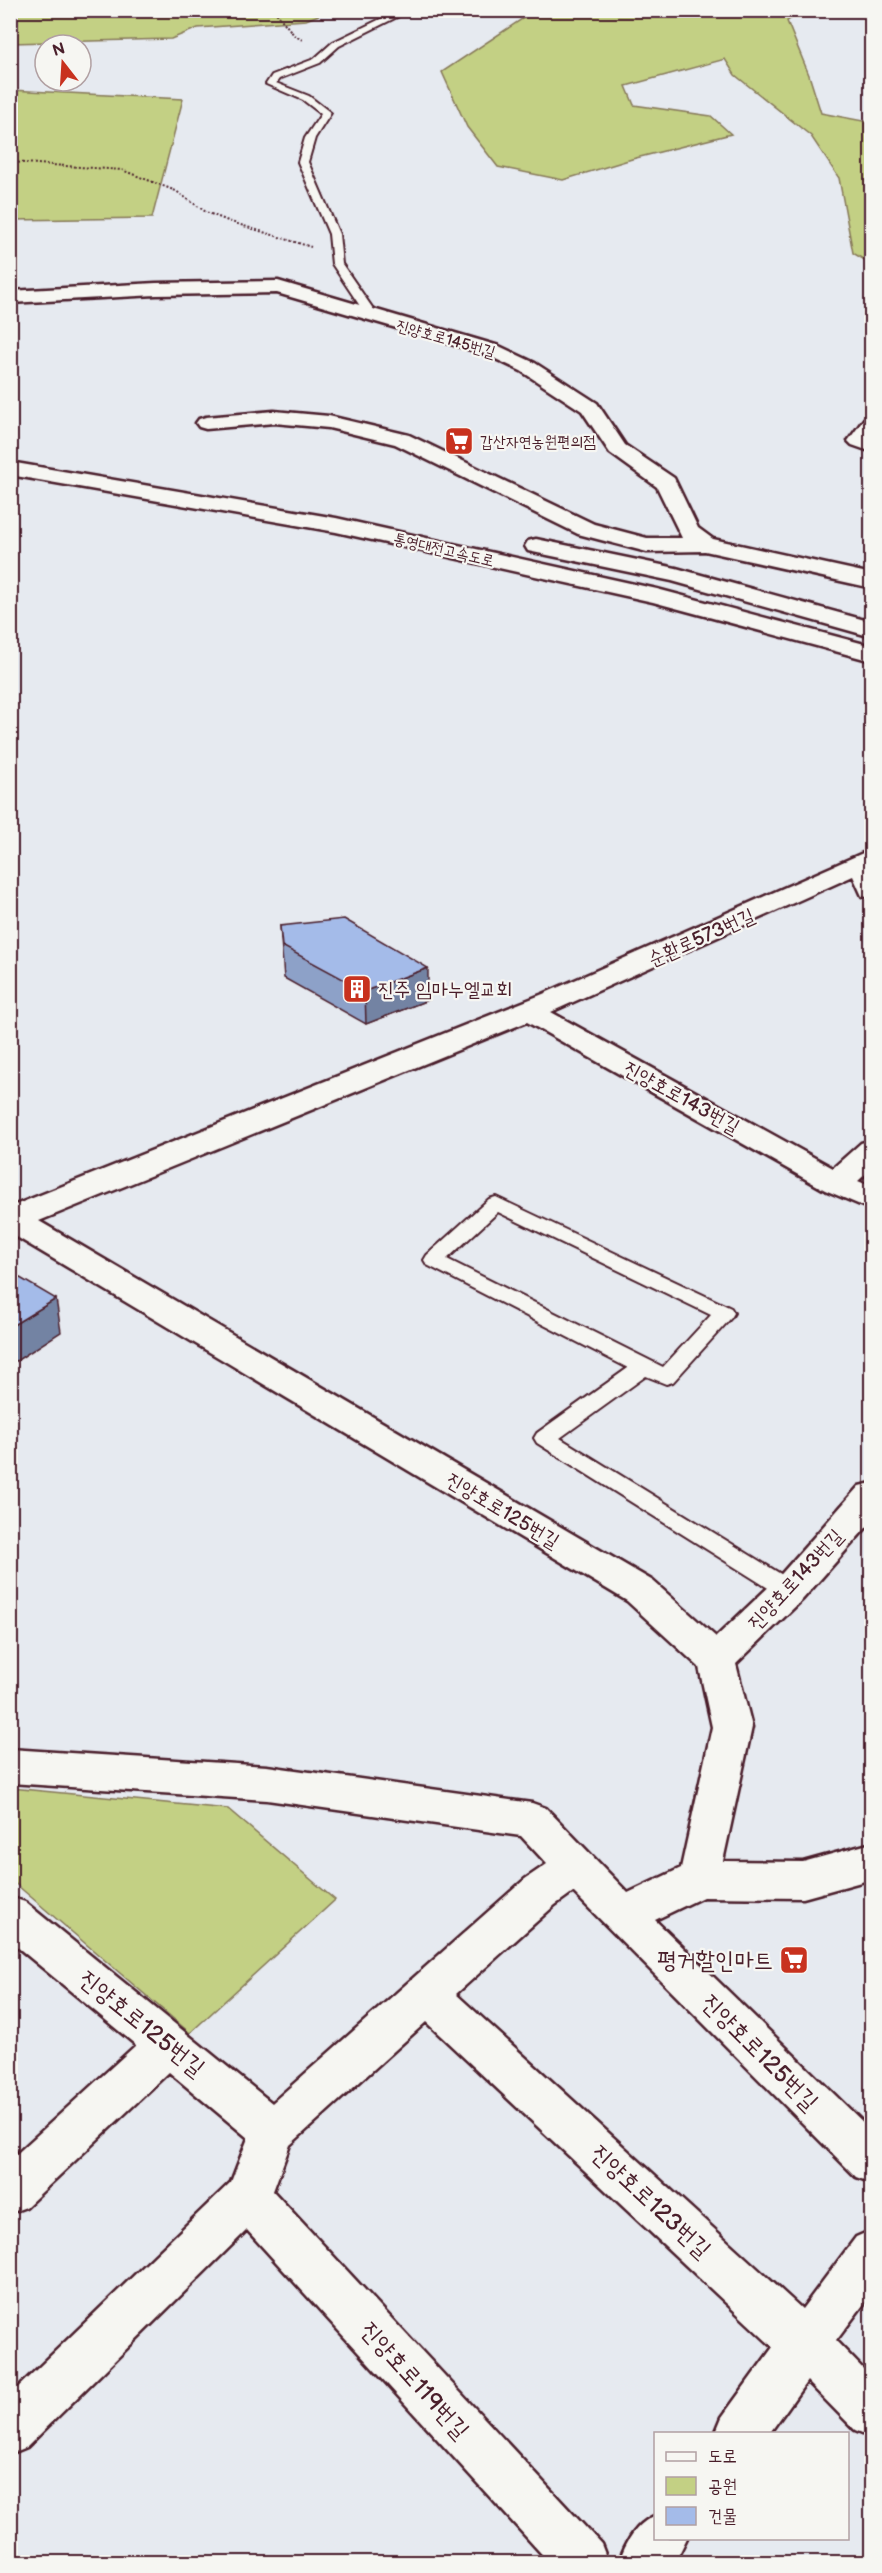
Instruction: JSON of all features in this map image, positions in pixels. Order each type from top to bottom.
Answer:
[{"type":"main road","name":"진양호로145번길","points":[[10,297],[156,289],[278,287],[492,350],[528,367],[590,407],[617,449],[666,483],[689,532],[705,544]]},
{"type":"main road","points":[[206,423],[274,417],[329,422],[402,439],[586,529],[647,545],[705,544],[872,581]]},
{"type":"main road","points":[[870,423],[859,441],[872,446]]},
{"type":"main road","name":"통영대전고속도로","points":[[10,453],[208,483],[352,508],[468,532]]},
{"type":"main road","name":"통영대전고속도로","points":[[10,468],[336,525],[657,596],[872,654]]},
{"type":"main road","name":"통영대전고속도로","points":[[514,542],[676,575],[872,630]]},
{"type":"main road","points":[[866,859],[872,890]]},
{"type":"main road","name":"순환로573번길","points":[[12,1219],[528,1011],[731,925],[866,859]]},
{"type":"main road","name":"진양호로143번길","points":[[528,1011],[836,1183],[872,1200]]},
{"type":"main road","points":[[836,1183],[872,1150]]},
{"type":"main road","name":"진양호로125번길","points":[[12,1219],[640,1591],[716,1660]]},
{"type":"main road","name":"진양호로143번길","points":[[716,1660],[789,1590],[872,1496]]},
{"type":"main road","points":[[699,1879],[732,1727],[716,1660]]},
{"type":"main road","name":"진양호로125번길","points":[[10,1766],[267,1783],[531,1820],[622,1916],[872,2162]]},
{"type":"main road","points":[[622,1916],[699,1879],[803,1880],[872,1861]]},
{"type":"main road","points":[[10,2430],[248,2197],[273,2131],[540,1892],[575,1868]]},
{"type":"main road","name":"진양호로125번길","points":[[16,1927],[168,2044],[273,2131]]},
{"type":"main road","name":"진양호로123번길","points":[[426,1994],[805,2344],[872,2413]]},
{"type":"main road","points":[[10,2192],[168,2044]]},
{"type":"main road","name":"진양호로119번길","points":[[248,2197],[583,2562]]},
{"type":"main road","points":[[740,2432],[872,2253]]},
{"type":"main road","points":[[644,2562],[660,2540]]},
{"type":"lane","points":[[372,316],[337,264],[334,234],[303,162],[310,138],[326,113],[306,98],[271,84],[275,77],[317,61],[336,44],[407,10]]},
{"type":"lane","points":[[496,1203],[724,1313],[666,1377],[644,1367],[434,1260],[496,1203]]},
{"type":"lane","points":[[644,1367],[544,1438],[789,1590]]},
{"type":"path","points":[[10,12],[17,10]]},
{"type":"path","points":[[274,10],[282,17],[288,32],[297,38],[312,44],[336,44]]},
{"type":"path","points":[[10,162],[122,170],[176,191],[206,212],[228,221],[335,254]]},
{"type":"green space","points":[[11,10],[329,11],[306,20],[198,28],[171,39],[93,41],[93,33],[33,33],[33,42],[11,43]]},
{"type":"green space","points":[[534,11],[803,11],[787,21],[809,75],[821,113],[868,122],[871,115],[871,264],[853,253],[839,178],[811,136],[735,75],[725,59],[626,86],[634,105],[711,116],[731,134],[632,159],[563,180],[498,167],[467,127],[442,72]]},
{"type":"green space","points":[[10,90],[33,93],[183,99],[152,218],[11,220]]},
{"type":"green space","points":[[11,1788],[228,1809],[335,1900],[190,2033],[11,1880]]},
{"type":"building","points":[[344,919],[428,968],[365,991],[282,946],[280,926]]},
{"type":"building","points":[[10,1272],[56,1299],[10,1327]]},
{"type":"place","name":"갑산자연농원편의점","points":[[459,441]]},
{"type":"place","name":"진주 임마누엘교회","points":[[357,989]]},
{"type":"place","name":"평거할인마트","points":[[794,1960]]}]
